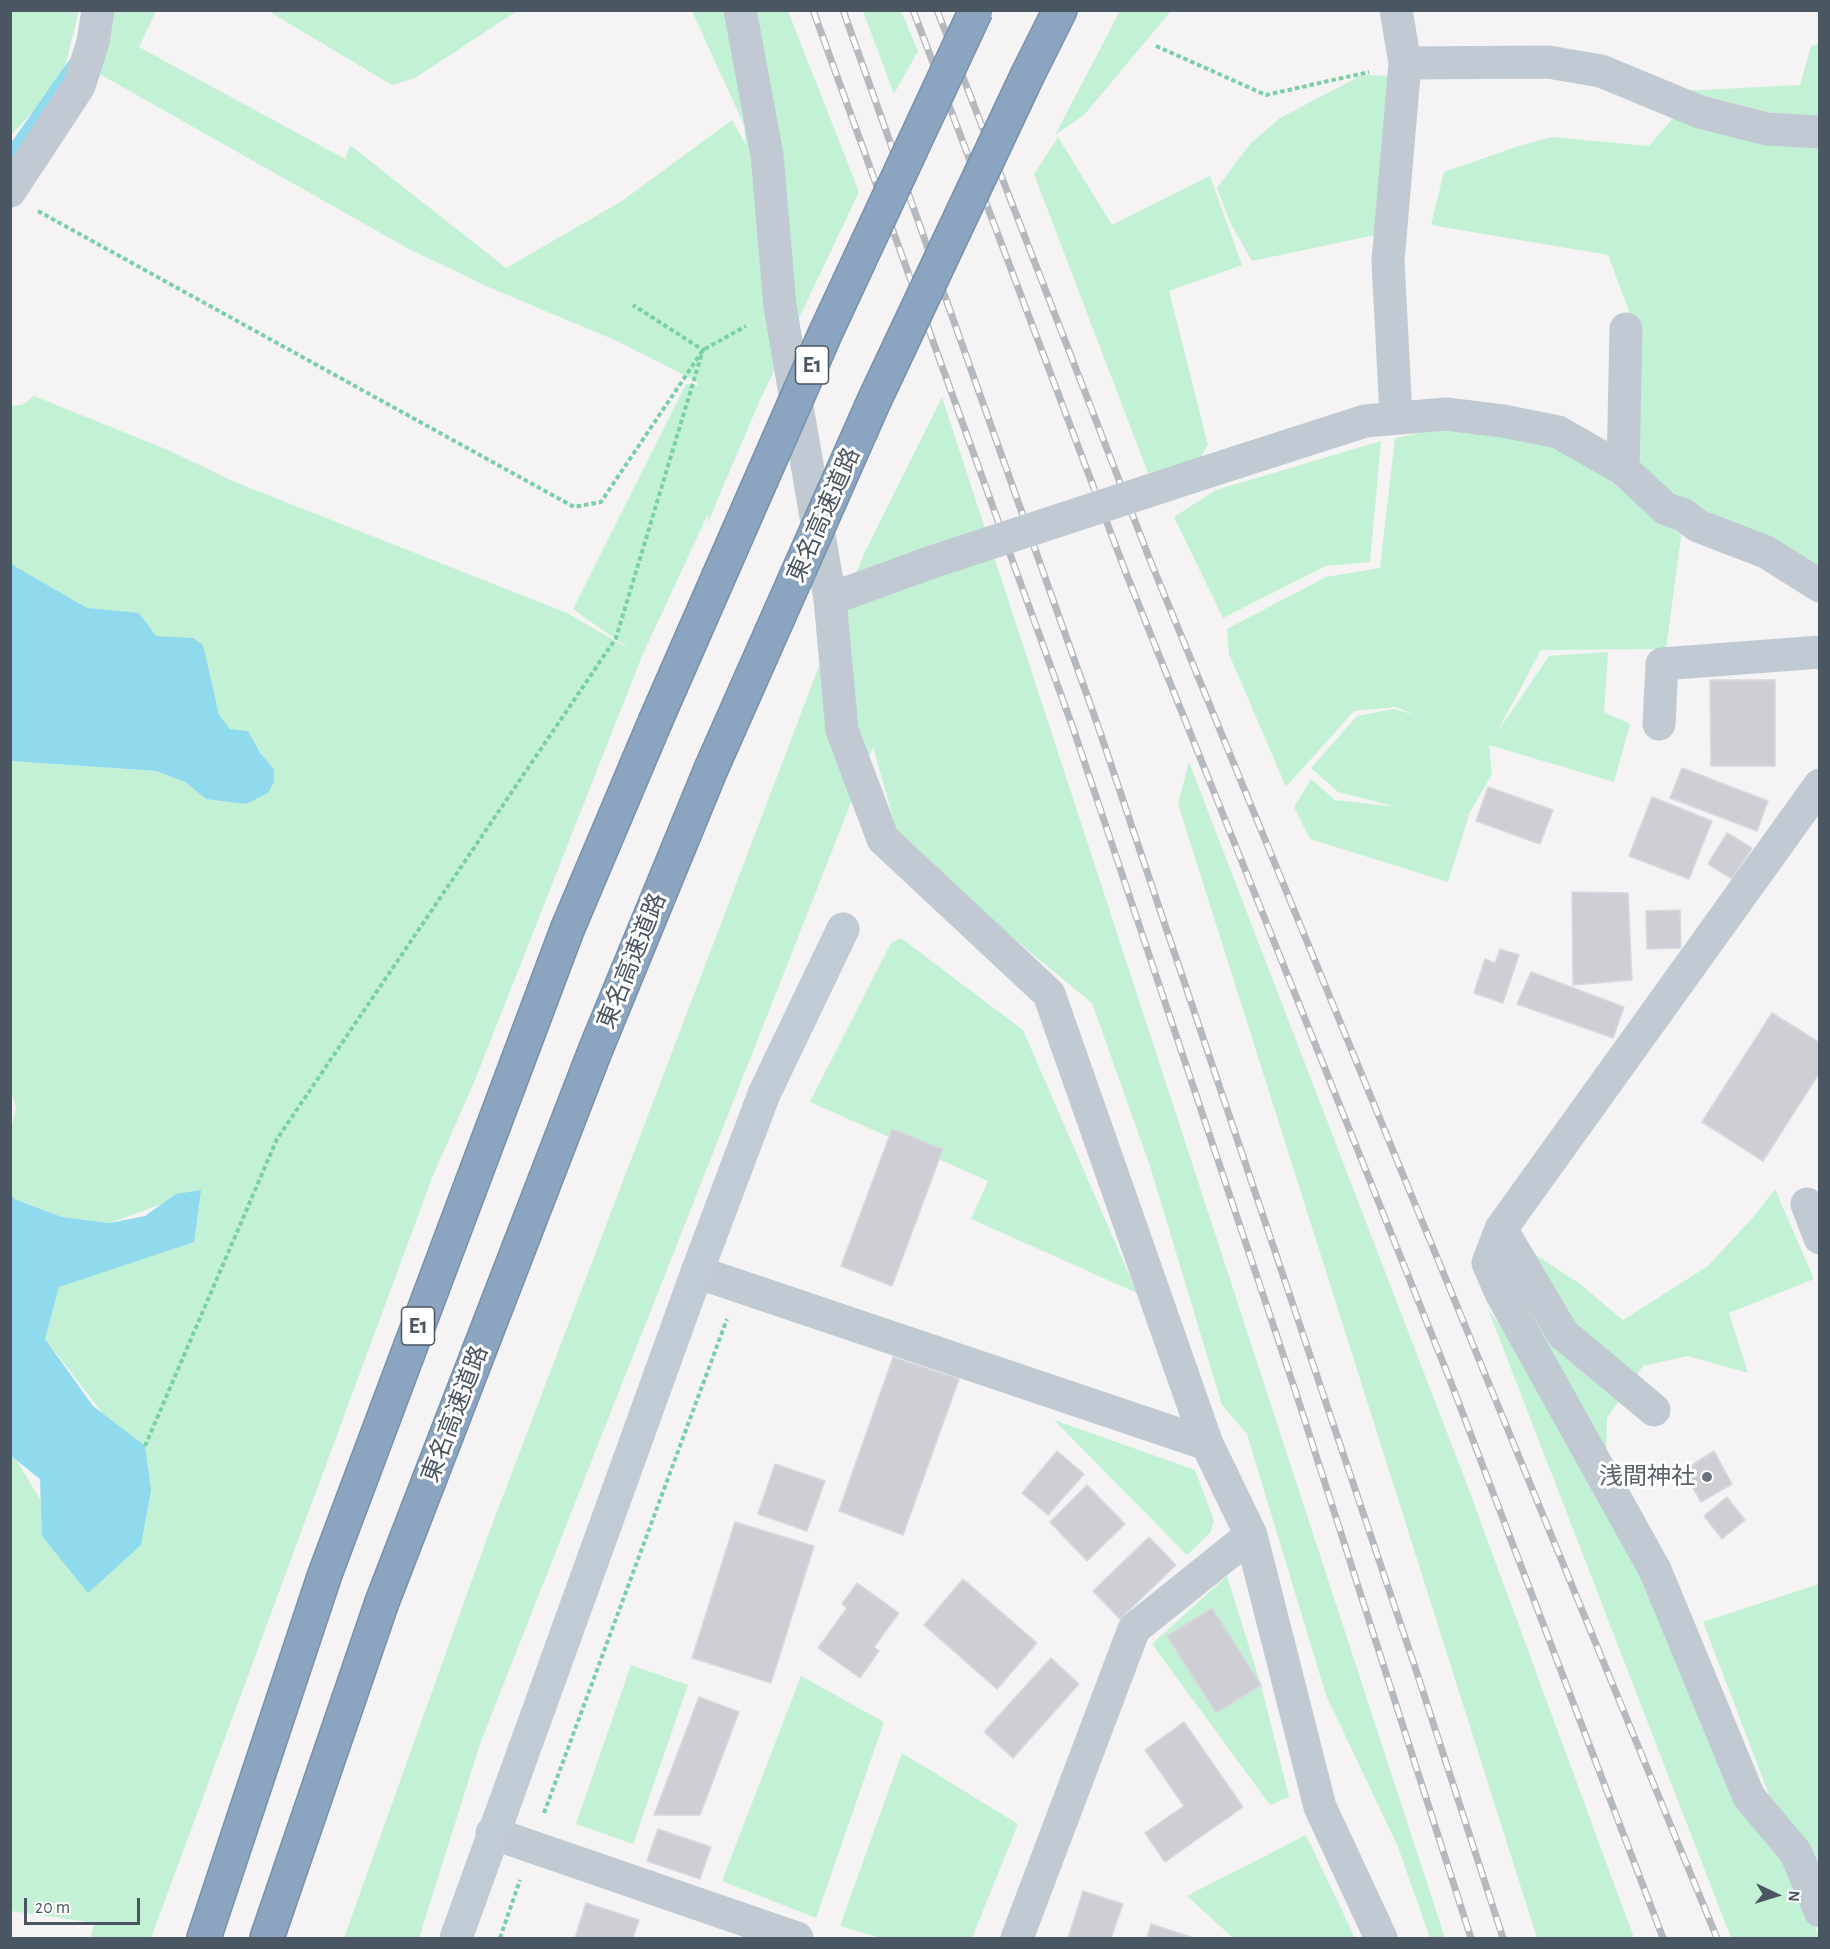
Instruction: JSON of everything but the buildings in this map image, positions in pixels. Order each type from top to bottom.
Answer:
[{"type":"highway","name":"E1","points":[[204,1938],[329,1563],[567,930],[655,722],[825,334],[976,10]]},
{"type":"highway","name":"東名高速道路","points":[[267,1938],[386,1591],[595,1051],[711,769],[874,401],[1060,10]]},
{"type":"street","points":[[21,199],[79,86],[93,42],[98,10]]},
{"type":"street","points":[[740,10],[767,155],[780,306],[830,598],[842,730],[883,838],[1049,994],[1207,1444],[1251,1535],[1320,1807],[1381,1938]]},
{"type":"street","points":[[1396,10],[1405,63],[1388,261],[1396,416]]},
{"type":"street","points":[[1405,63],[1548,62],[1580,67],[1601,71],[1700,112],[1767,129],[1820,132]]},
{"type":"street","points":[[1623,469],[1626,329]]},
{"type":"street","points":[[830,598],[932,562],[1365,421],[1396,416],[1446,414],[1557,432],[1623,469],[1666,509],[1684,515],[1698,526],[1766,552],[1820,586]]},
{"type":"street","points":[[1659,724],[1662,664],[1820,652]]},
{"type":"street","points":[[1820,785],[1501,1229],[1488,1263],[1501,1293],[1654,1570],[1749,1797],[1796,1853],[1820,1911]]},
{"type":"street","points":[[456,1938],[492,1833],[764,1094],[843,929]]},
{"type":"street","points":[[1807,1204],[1820,1238]]},
{"type":"street","points":[[1501,1229],[1563,1334],[1654,1410]]},
{"type":"street","points":[[697,1272],[1207,1444]]},
{"type":"street","points":[[1017,1938],[1134,1629],[1251,1535]]},
{"type":"street","points":[[492,1833],[797,1938]]},
{"type":"path","points":[[1156,46],[1266,95],[1405,63]]},
{"type":"path","points":[[21,199],[574,507],[601,502],[703,350],[780,306]]},
{"type":"path","points":[[633,305],[703,350]]},
{"type":"path","points":[[146,1446],[277,1139],[616,638],[703,350]]},
{"type":"path","points":[[541,1824],[731,1309]]},
{"type":"path","points":[[500,1938],[521,1879]]},
{"type":"green space","points":[[11,10],[79,11],[61,82],[11,135]]},
{"type":"green space","points":[[104,11],[156,11],[139,47],[345,159],[350,145],[506,268],[622,201],[732,120],[746,145],[744,125],[692,11],[788,11],[859,192],[760,400],[708,522],[708,514],[642,656],[475,1080],[432,1178],[151,1938],[90,1938],[95,1923],[11,1911],[11,1455],[41,1501],[42,1536],[149,1473],[45,1339],[59,1286],[194,1242],[194,1192],[110,1223],[62,1217],[14,1199],[11,1193],[11,1130],[16,1108],[10,1088],[11,761],[156,771],[185,782],[206,799],[11,586],[11,406],[22,405],[34,396],[168,450],[235,482],[567,613],[631,650],[573,609],[686,384],[699,386],[696,381],[617,341],[493,289],[409,249],[96,72]]},
{"type":"green space","points":[[268,11],[517,11],[415,78],[392,85]]},
{"type":"green space","points":[[863,11],[901,11],[918,51],[894,94]]},
{"type":"green space","points":[[1120,11],[1171,11],[1084,115],[1055,135]]},
{"type":"green space","points":[[1819,44],[1819,121],[1811,123],[1683,91],[1800,85],[1811,46]]},
{"type":"green space","points":[[1362,75],[1397,76],[1384,233],[1252,261],[1230,222],[1217,188],[1251,143],[1280,118]]},
{"type":"green space","points":[[1683,106],[1819,140],[1819,587],[1683,522],[1666,649],[1541,650],[1496,734],[1549,656],[1608,652],[1604,712],[1630,724],[1614,782],[1489,745],[1492,774],[1469,814],[1460,814],[1469,815],[1448,882],[1310,839],[1294,807],[1311,779],[1335,800],[1397,807],[1338,792],[1311,768],[1357,716],[1394,709],[1415,715],[1396,707],[1354,711],[1286,787],[1229,654],[1227,629],[1326,577],[1380,568],[1395,438],[1474,422],[1547,442],[1617,480],[1636,330],[1608,255],[1431,225],[1444,172],[1552,137],[1649,146]]},
{"type":"green space","points":[[1058,137],[1112,225],[1210,176],[1242,265],[1169,291],[1208,445],[1200,458],[1148,473],[1034,174]]},
{"type":"green space","points":[[942,397],[1445,1938],[1430,1938],[1398,1847],[1326,1695],[1247,1434],[1222,1405],[1150,1166],[1092,1003],[901,846],[873,747],[480,1744],[419,1938],[344,1938],[487,1538],[832,632],[864,554]]},
{"type":"green space","points":[[1381,441],[1370,562],[1326,566],[1223,618],[1174,517],[1216,490]]},
{"type":"green space","points":[[1189,762],[1466,1482],[1634,1938],[1537,1938],[1178,804]]},
{"type":"green space","points":[[901,938],[1023,1030],[1137,1293],[971,1219],[988,1181],[810,1102],[891,943]]},
{"type":"green space","points":[[1775,1189],[1814,1279],[1729,1313],[1748,1373],[1688,1356],[1643,1366],[1607,1418],[1606,1465],[1512,1277],[1527,1249],[1580,1284],[1623,1320],[1708,1266],[1755,1215]]},
{"type":"green space","points":[[1488,1309],[1549,1393],[1791,1856],[1819,1938],[1731,1938]]},
{"type":"green space","points":[[1054,1420],[1195,1470],[1214,1520],[1210,1533],[1187,1555]]},
{"type":"green space","points":[[1227,1576],[1261,1685],[1289,1797],[1270,1805],[1152,1644]]},
{"type":"green space","points":[[1819,1584],[1819,1880],[1771,1800],[1703,1622]]},
{"type":"green space","points":[[631,1665],[688,1685],[633,1844],[576,1824]]},
{"type":"green space","points":[[801,1676],[884,1722],[816,1918],[722,1881]]},
{"type":"green space","points":[[902,1753],[1018,1824],[972,1938],[881,1938],[840,1926]]},
{"type":"green space","points":[[1306,1835],[1355,1938],[1233,1938],[1187,1896]]},
{"type":"water","points":[[11,564],[87,608],[139,613],[156,636],[193,638],[203,645],[219,715],[230,729],[248,731],[260,753],[274,769],[274,782],[268,793],[246,804],[206,799],[185,782],[156,771],[11,761]]},
{"type":"water","points":[[201,1190],[194,1242],[59,1287],[45,1339],[93,1406],[145,1446],[151,1490],[141,1545],[88,1593],[42,1536],[40,1479],[11,1456],[11,1193],[14,1199],[62,1217],[110,1223],[145,1216],[176,1194]]},
{"type":"waterway","points":[[10,155],[73,65]]},
{"type":"railway","points":[[813,10],[1073,728],[1296,1393],[1471,1938]]},
{"type":"railway","points":[[843,10],[1099,729],[1414,1664],[1503,1938]]},
{"type":"railway","points":[[913,10],[1126,573],[1450,1380],[1663,1938]]},
{"type":"railway","points":[[937,10],[1150,560],[1717,1938]]},
{"type":"place","name":"浅間神社","points":[[1707,1477]]}]
